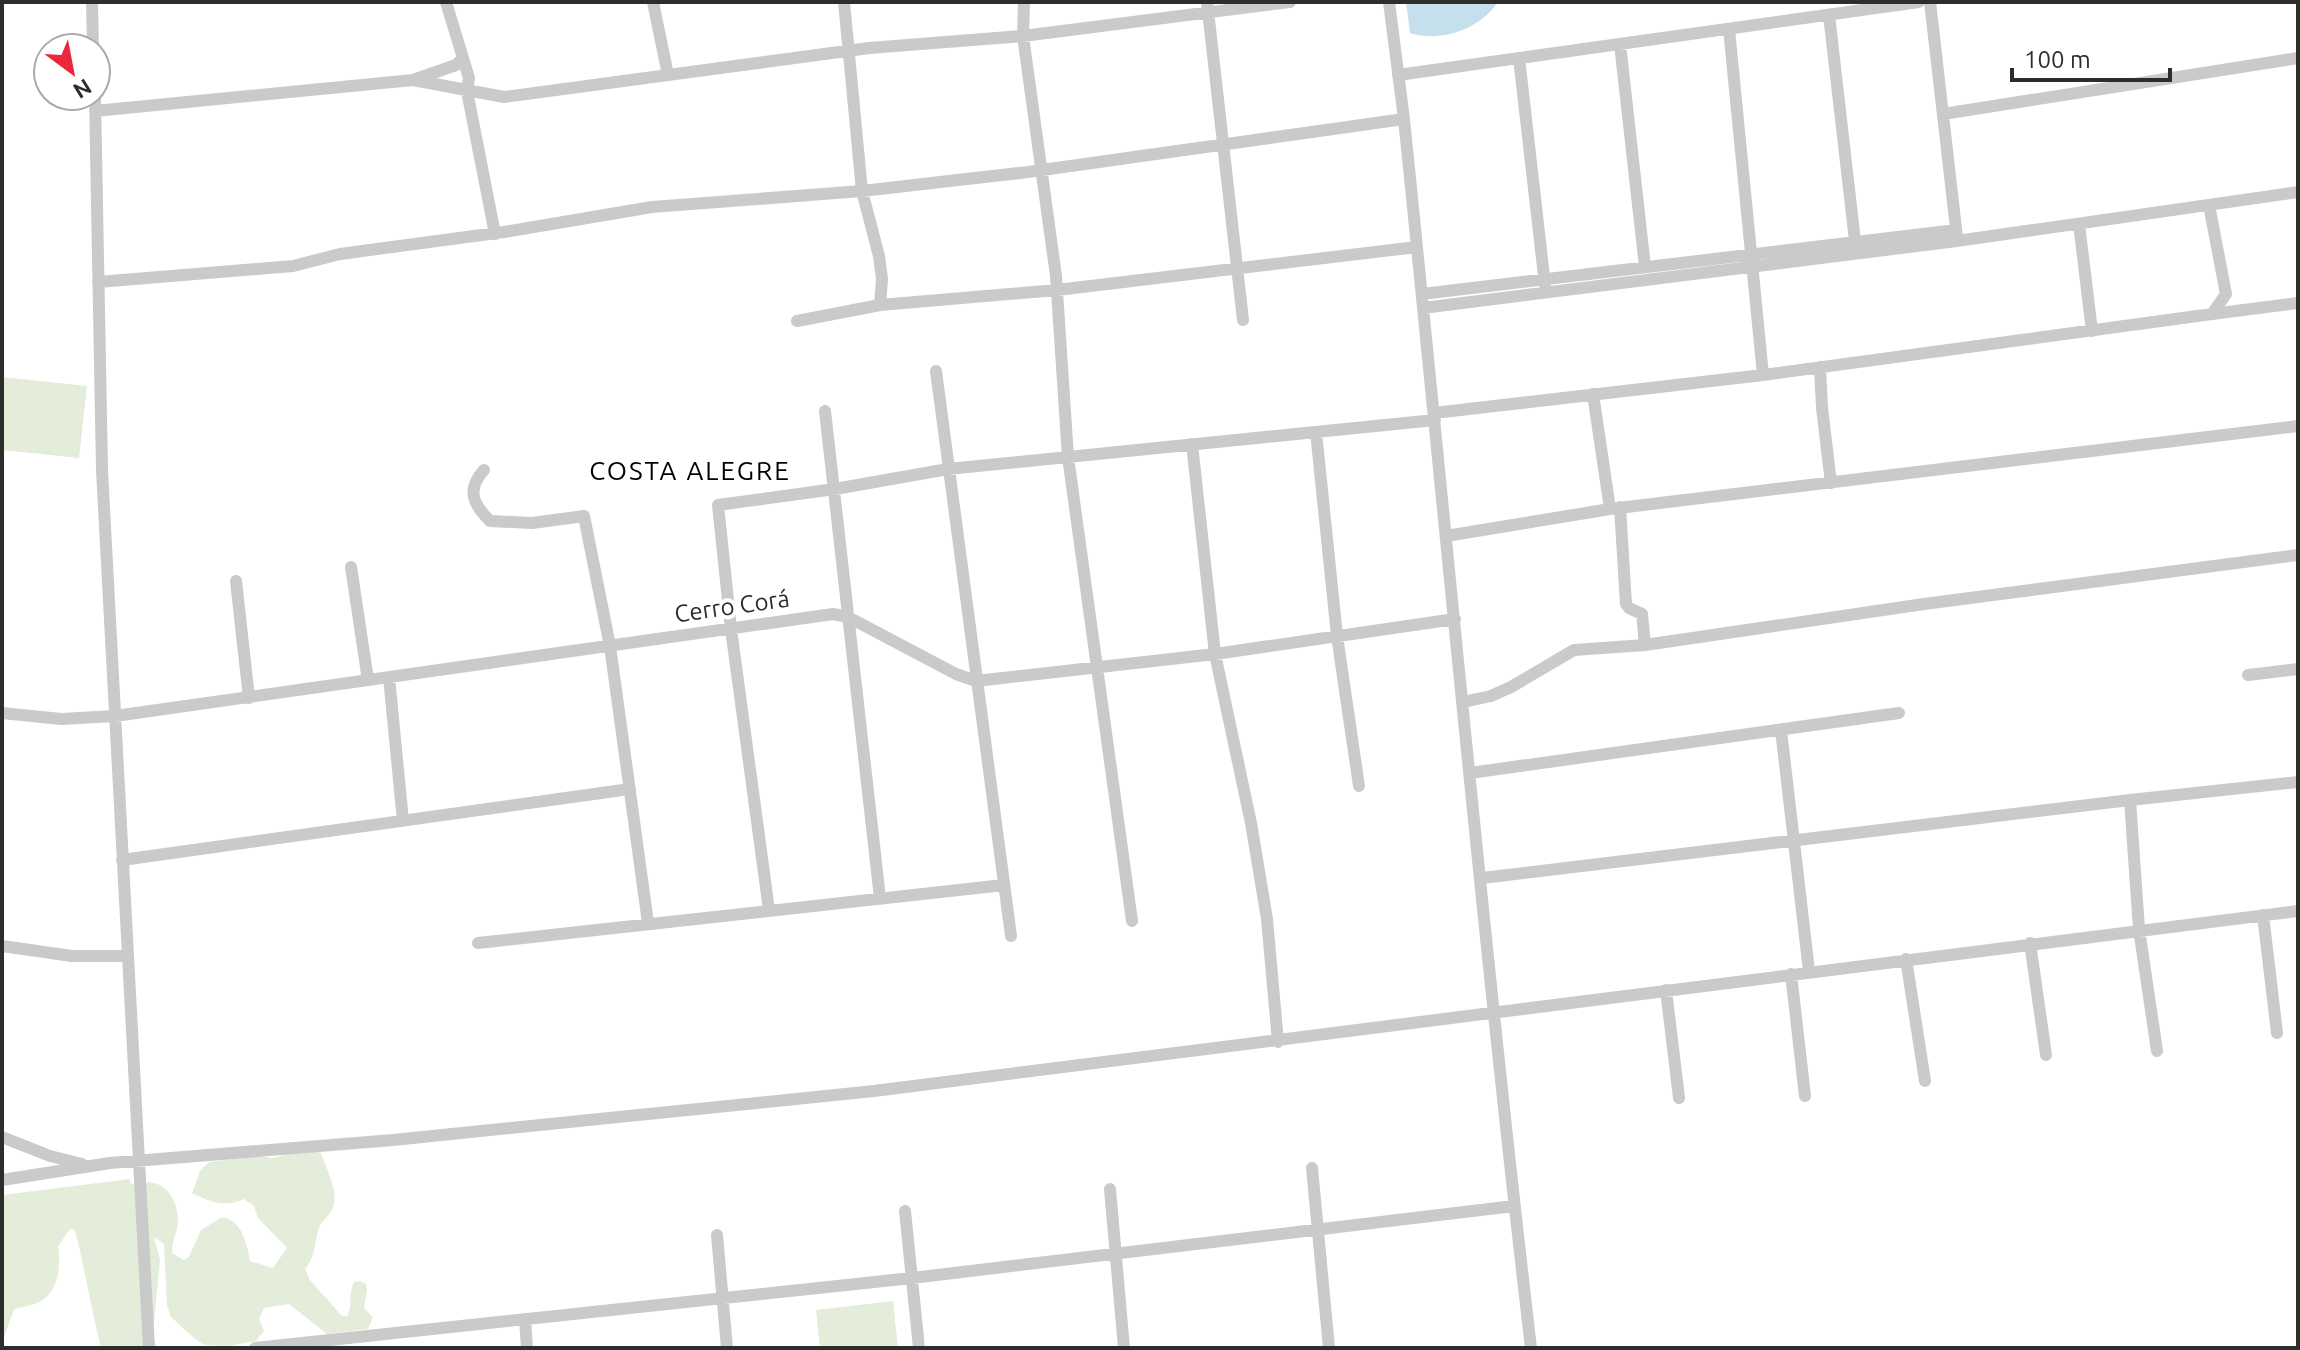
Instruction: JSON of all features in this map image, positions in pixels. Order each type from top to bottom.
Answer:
[{"type":"street","points":[[92,2],[93,32]]},
{"type":"street","points":[[446,2],[469,78],[467,91],[495,234]]},
{"type":"street","points":[[653,2],[668,75]]},
{"type":"street","points":[[844,2],[862,191],[879,256],[880,305]]},
{"type":"street","points":[[1024,2],[1023,36],[1057,290],[1068,457],[1132,921]]},
{"type":"street","points":[[413,80],[504,97],[847,51],[1023,36],[1208,8],[1290,2]]},
{"type":"street","points":[[1389,2],[1404,119],[1493,1012],[1531,1348]]},
{"type":"street","points":[[1398,75],[1919,2]]},
{"type":"street","points":[[1930,2],[1957,236]]},
{"type":"street","points":[[1208,8],[1243,320]]},
{"type":"street","points":[[1829,15],[1855,241]]},
{"type":"street","points":[[1729,29],[1763,375]]},
{"type":"street","points":[[1620,44],[1645,267]]},
{"type":"street","points":[[112,109],[413,80],[456,65],[463,58]]},
{"type":"street","points":[[1519,58],[1545,286]]},
{"type":"street","points":[[1943,114],[2298,58]]},
{"type":"street","points":[[95,112],[102,470],[149,1348]]},
{"type":"street","points":[[98,282],[293,266],[340,254],[495,234],[652,207],[862,191],[1041,170],[1404,119]]},
{"type":"street","points":[[1422,294],[1545,286],[2079,224],[2298,192]]},
{"type":"street","points":[[2209,205],[2226,294],[2212,314]]},
{"type":"street","points":[[2079,224],[2092,331]]},
{"type":"street","points":[[1423,308],[1645,267],[1752,260],[1855,241],[1957,236]]},
{"type":"street","points":[[797,321],[880,305],[1057,290],[1417,247]]},
{"type":"street","points":[[769,910],[731,629],[718,505],[948,469],[1316,432],[2298,303]]},
{"type":"street","points":[[1820,367],[1831,483]]},
{"type":"street","points":[[936,371],[1011,936]]},
{"type":"street","points":[[1593,394],[1615,508],[1626,604],[1642,614],[1645,645]]},
{"type":"street","points":[[825,411],[880,898]]},
{"type":"street","points":[[1446,536],[1615,508],[2298,426]]},
{"type":"street","points":[[1316,432],[1337,636],[1359,786]]},
{"type":"street","points":[[1192,444],[1215,654],[1251,823],[1267,919],[1278,1042]]},
{"type":"street","points":[[484,470],[476,479],[473,495],[476,507],[490,521],[532,523],[584,516],[610,646],[648,923]]},
{"type":"street","points":[[1463,702],[1491,696],[1511,687],[1574,650],[1645,645],[1938,602],[2298,555]]},
{"type":"street","points":[[351,567],[368,680]]},
{"type":"street","points":[[236,581],[249,698]]},
{"type":"street","name":"Cerro Corá","points":[[2,713],[61,719],[115,716],[833,614],[848,617],[956,674],[976,681],[1215,654],[1455,619]]},
{"type":"street","points":[[2248,675],[2298,669]]},
{"type":"street","points":[[389,677],[403,821]]},
{"type":"street","points":[[1470,773],[1899,713]]},
{"type":"street","points":[[1781,730],[1809,971]]},
{"type":"street","points":[[1482,878],[2298,782]]},
{"type":"street","points":[[122,860],[630,789]]},
{"type":"street","points":[[2130,800],[2139,929],[2157,1051]]},
{"type":"street","points":[[478,943],[1004,885]]},
{"type":"street","points":[[2,1137],[78,1164],[393,1140],[874,1091],[2298,911]]},
{"type":"street","points":[[2263,915],[2277,1033]]},
{"type":"street","points":[[2030,943],[2046,1055]]},
{"type":"street","points":[[2,946],[72,956],[127,956]]},
{"type":"street","points":[[1906,959],[1925,1081]]},
{"type":"street","points":[[1791,974],[1805,1096]]},
{"type":"street","points":[[1666,990],[1679,1098]]},
{"type":"street","points":[[2,1180],[110,1163]]},
{"type":"street","points":[[1312,1168],[1329,1348]]},
{"type":"street","points":[[1110,1189],[1124,1348]]},
{"type":"street","points":[[255,1348],[382,1341],[525,1319],[912,1278],[1514,1206]]},
{"type":"street","points":[[905,1211],[919,1348]]},
{"type":"street","points":[[717,1235],[727,1348]]},
{"type":"street","points":[[525,1319],[527,1348]]},
{"type":"green space","points":[[2,377],[87,386],[79,458],[2,450]]},
{"type":"green space","points":[[309,1149],[321,1153],[333,1187],[334,1201],[332,1210],[319,1228],[313,1254],[305,1269],[310,1280],[341,1315],[347,1317],[354,1282],[366,1284],[364,1308],[373,1317],[368,1329],[327,1334],[289,1304],[264,1308],[259,1319],[264,1331],[256,1341],[229,1346],[204,1345],[171,1317],[167,1305],[164,1244],[154,1237],[160,1260],[153,1332],[156,1348],[101,1348],[75,1230],[70,1229],[58,1246],[59,1269],[52,1291],[38,1302],[14,1309],[2,1343],[2,1195],[130,1179],[131,1184],[154,1183],[167,1191],[177,1209],[178,1222],[172,1253],[184,1260],[189,1257],[201,1230],[222,1217],[239,1228],[250,1261],[273,1268],[287,1248],[258,1218],[254,1206],[244,1199],[218,1203],[192,1193],[200,1171],[209,1162],[261,1156],[273,1158]]},
{"type":"green space","points":[[893,1301],[898,1348],[820,1348],[816,1310]]},
{"type":"water","points":[[1406,2],[1498,2],[1481,20],[1459,31],[1422,36],[1410,33]]},
{"type":"district","name":"COSTA ALEGRE","points":[[690,470]]}]
